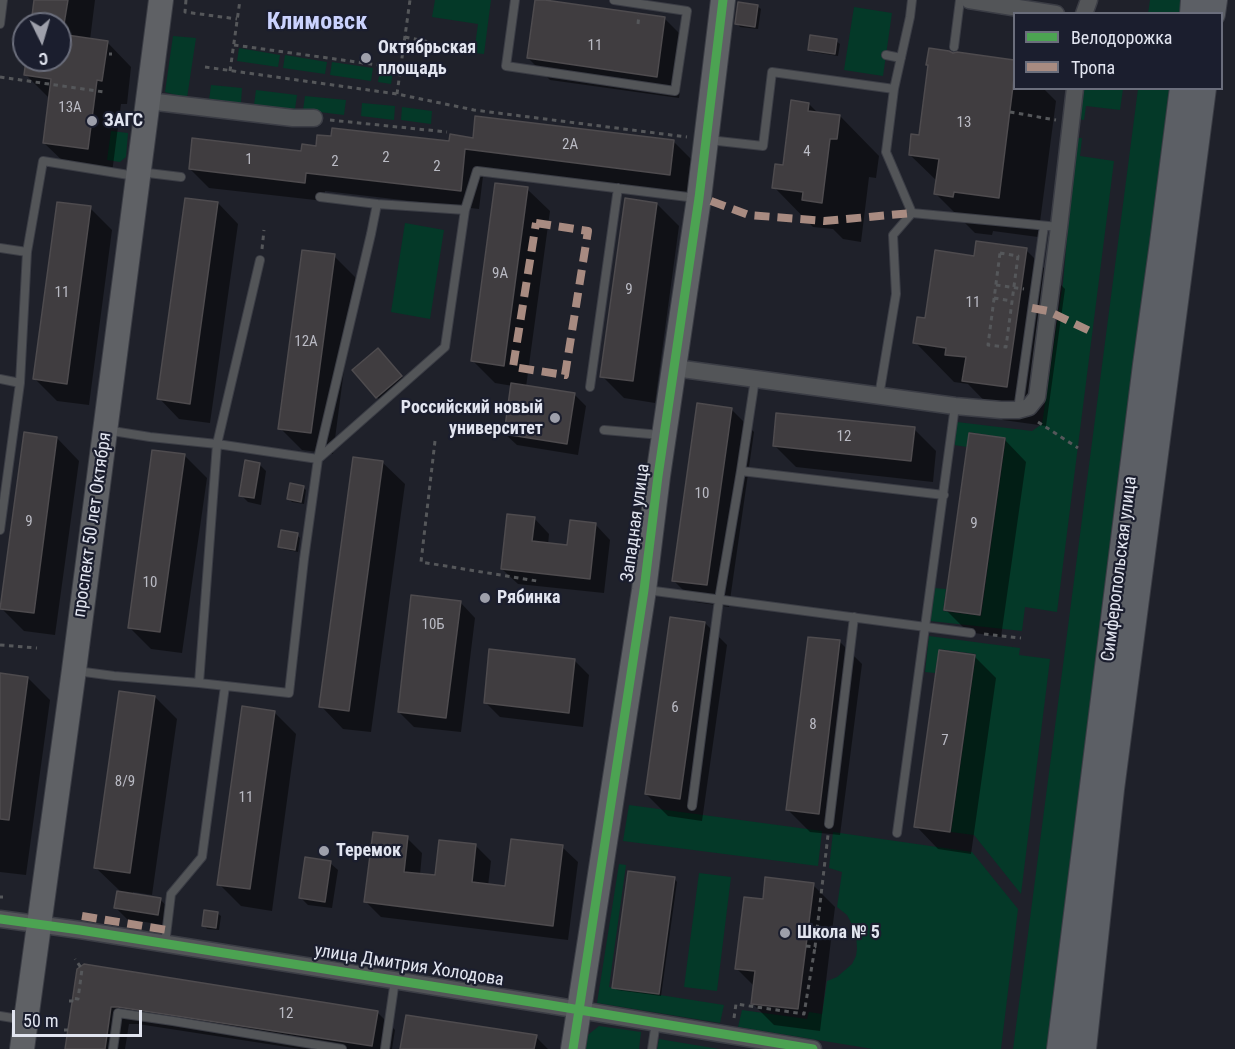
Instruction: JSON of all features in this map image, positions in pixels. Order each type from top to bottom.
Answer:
[{"type":"main road","name":"Симферопольская улица","points":[[1060,1049],[1183,90]]},
{"type":"main road","name":"Симферопольская улица","points":[[1083,1049],[1111,789],[1203,90]]},
{"type":"street","name":"проспект 50 лет Октября","points":[[22,1049],[106,430],[161,0]]},
{"type":"street","name":"Западная улица","points":[[573,1049],[644,590],[699,198],[723,0]]},
{"type":"street","points":[[969,0],[1009,3],[1047,12]]},
{"type":"street","points":[[675,368],[955,406],[1018,410],[1029,407],[1037,397],[1052,226],[1075,90]]},
{"type":"street","points":[[148,101],[293,118],[314,118]]},
{"type":"street","name":"улица Дмитрия Холодова","points":[[0,919],[656,1022],[803,1048]]},
{"type":"lane","points":[[0,24],[3,0]]},
{"type":"lane","points":[[515,0],[506,66],[675,91],[687,11],[614,0]]},
{"type":"lane","points":[[682,10],[684,0]]},
{"type":"lane","points":[[912,0],[894,89],[886,152],[912,213]]},
{"type":"lane","points":[[954,47],[960,0]]},
{"type":"lane","points":[[886,56],[901,58]]},
{"type":"lane","points":[[706,139],[764,146],[772,72],[894,89]]},
{"type":"lane","points":[[0,530],[20,382],[27,252],[43,161],[139,174],[181,177]]},
{"type":"lane","points":[[106,430],[318,459],[445,347],[465,210],[477,171],[699,198]]},
{"type":"lane","points":[[590,387],[618,188]]},
{"type":"lane","points":[[320,197],[377,204],[465,210]]},
{"type":"lane","points":[[74,670],[289,693],[318,459],[377,204]]},
{"type":"lane","points":[[912,213],[1052,226]]},
{"type":"lane","points":[[879,396],[896,294],[893,235],[912,213]]},
{"type":"lane","points":[[0,248],[27,252]]},
{"type":"lane","points":[[199,683],[217,444],[260,260]]},
{"type":"lane","points":[[0,379],[20,382]]},
{"type":"lane","points":[[692,806],[719,600],[755,379]]},
{"type":"lane","points":[[897,833],[955,406]]},
{"type":"lane","points":[[604,429],[665,436]]},
{"type":"lane","points":[[741,471],[944,495]]},
{"type":"lane","points":[[644,590],[971,633]]},
{"type":"lane","points":[[829,828],[854,617]]},
{"type":"lane","points":[[165,944],[171,894],[202,857],[225,686]]},
{"type":"lane","points":[[385,1049],[394,980]]},
{"type":"lane","points":[[112,1049],[118,1013],[342,1049]]},
{"type":"lane","points":[[0,1016],[26,1020]]},
{"type":"lane","points":[[652,1049],[656,1022]]},
{"type":"path","points":[[186,0],[185,12],[237,19]]},
{"type":"path","points":[[230,71],[240,0]]},
{"type":"path","points":[[397,94],[410,0]]},
{"type":"path","points":[[638,24],[639,13]]},
{"type":"path","points":[[405,37],[429,42]]},
{"type":"path","points":[[234,45],[400,68]]},
{"type":"path","points":[[205,67],[397,94],[474,110],[706,139]]},
{"type":"path","points":[[0,77],[104,92]]},
{"type":"path","points":[[1010,112],[1055,119],[1070,128]]},
{"type":"path","points":[[314,118],[447,132]]},
{"type":"path","points":[[260,260],[264,230]]},
{"type":"path","points":[[1000,253],[1018,256],[1006,347],[988,345],[996,285],[1000,253]]},
{"type":"path","points":[[996,285],[1014,287]]},
{"type":"path","points":[[994,298],[1012,301]]},
{"type":"path","points":[[1018,410],[1078,448]]},
{"type":"path","points":[[435,441],[421,562],[537,581]]},
{"type":"path","points":[[971,633],[1021,638]]},
{"type":"path","points":[[0,645],[37,648]]},
{"type":"path","points":[[733,1026],[736,1004],[804,1014],[815,947],[829,828]]},
{"type":"path","points":[[806,946],[815,947]]},
{"type":"path","points":[[69,1001],[72,1001],[72,998],[78,999],[82,969],[75,959]]},
{"type":"green space","points":[[435,0],[491,0],[484,54],[474,53],[478,24],[432,17]]},
{"type":"green space","points":[[1150,0],[1182,0],[1181,12],[1148,12]]},
{"type":"green space","points":[[854,7],[892,13],[883,76],[844,70]]},
{"type":"green space","points":[[173,36],[196,38],[187,98],[165,92]]},
{"type":"green space","points":[[239,48],[280,55],[278,67],[237,61]]},
{"type":"green space","points":[[285,55],[327,62],[325,74],[283,68]]},
{"type":"green space","points":[[332,62],[373,68],[371,81],[330,75]]},
{"type":"green space","points":[[380,70],[393,72],[391,84],[378,82]]},
{"type":"green space","points":[[211,85],[242,88],[241,103],[209,100]]},
{"type":"green space","points":[[256,90],[297,95],[295,109],[254,105]]},
{"type":"green space","points":[[1082,90],[1123,90],[1120,110],[1086,106],[1084,120],[1079,119]]},
{"type":"green space","points":[[1138,90],[1173,90],[1047,1049],[1013,1049]]},
{"type":"green space","points":[[305,96],[346,100],[344,115],[303,110]]},
{"type":"green space","points":[[362,103],[395,106],[394,120],[361,116]]},
{"type":"green space","points":[[402,107],[432,111],[431,124],[401,120]]},
{"type":"green space","points":[[111,131],[128,133],[126,157],[120,162],[107,160]]},
{"type":"green space","points":[[1076,138],[1082,138],[1080,156],[1114,161],[1057,612],[1025,607],[1022,631],[930,621],[934,588],[946,589],[943,611],[981,616],[1006,438],[969,432],[967,447],[954,445],[957,422],[1032,431],[1042,424],[1063,283]]},
{"type":"green space","points":[[405,223],[444,230],[430,319],[391,312]]},
{"type":"green space","points":[[929,636],[1020,648],[1019,655],[1050,659],[1021,894],[974,835],[951,832],[976,654],[939,649],[935,673],[925,672]]},
{"type":"green space","points":[[629,805],[822,831],[818,866],[623,841]]},
{"type":"green space","points":[[833,832],[972,852],[1018,909],[1001,1049],[873,1049],[738,1027],[742,1010],[807,1019],[809,1012],[822,1014],[827,981],[837,977],[852,964],[856,956],[856,932],[847,915],[837,907],[842,872],[829,868]]},
{"type":"green space","points":[[619,864],[626,865],[609,987],[724,1005],[720,1023],[597,1003]]},
{"type":"green space","points":[[699,873],[731,877],[717,991],[684,987]]},
{"type":"green space","points":[[599,1026],[641,1032],[639,1049],[582,1049],[584,1038]]},
{"type":"green space","points":[[659,1039],[719,1049],[657,1049]]},
{"type":"building","points":[[34,0],[68,0],[66,12],[32,12]]},
{"type":"building","points":[[535,0],[665,17],[657,77],[527,58]]},
{"type":"building","points":[[738,2],[758,5],[755,27],[735,24]]},
{"type":"building","points":[[810,35],[837,39],[835,54],[808,50]]},
{"type":"building","points":[[72,36],[108,41],[102,81],[97,80],[88,149],[43,143],[51,79],[24,75],[24,72],[72,72]]},
{"type":"building","points":[[929,48],[1013,60],[1013,86],[999,198],[954,192],[953,197],[934,194],[939,159],[909,155],[911,134],[919,135],[928,65],[926,65]]},
{"type":"building","points":[[791,100],[809,103],[808,111],[840,115],[837,139],[830,139],[822,203],[802,200],[803,192],[772,188],[775,164],[783,165]]},
{"type":"building","points":[[475,116],[674,140],[670,175],[465,149],[461,191],[306,173],[305,183],[189,169],[192,138],[301,151],[302,144],[316,146],[317,135],[331,136],[332,128],[449,141],[450,134],[473,138]]},
{"type":"building","points":[[495,183],[528,187],[504,366],[471,361]]},
{"type":"building","points":[[185,198],[218,202],[190,404],[157,399]]},
{"type":"building","points":[[625,198],[657,203],[633,381],[600,377]]},
{"type":"building","points":[[57,202],[91,206],[67,384],[33,379]]},
{"type":"building","points":[[976,241],[1027,248],[1007,387],[962,381],[966,357],[945,355],[946,348],[913,343],[917,317],[925,318],[935,250],[974,256]]},
{"type":"building","points":[[302,250],[335,254],[311,433],[278,429]]},
{"type":"building","points":[[378,348],[402,376],[376,398],[352,370]]},
{"type":"building","points":[[511,383],[575,393],[567,444],[504,434]]},
{"type":"building","points":[[697,403],[732,408],[707,585],[672,581]]},
{"type":"building","points":[[776,413],[915,427],[911,461],[773,446]]},
{"type":"building","points":[[24,432],[57,437],[34,613],[0,609]]},
{"type":"building","points":[[969,433],[1005,438],[980,615],[944,610]]},
{"type":"building","points":[[152,450],[185,454],[160,632],[128,628]]},
{"type":"building","points":[[353,457],[383,461],[349,711],[319,707]]},
{"type":"building","points":[[245,460],[260,463],[254,498],[239,496]]},
{"type":"building","points":[[290,483],[304,486],[301,502],[287,499]]},
{"type":"building","points":[[507,514],[535,517],[532,541],[567,545],[570,520],[596,523],[590,579],[501,569]]},
{"type":"building","points":[[281,530],[298,533],[295,550],[278,547]]},
{"type":"building","points":[[411,595],[461,601],[446,718],[398,712]]},
{"type":"building","points":[[670,617],[705,622],[680,799],[645,794]]},
{"type":"building","points":[[808,637],[840,640],[819,814],[786,810]]},
{"type":"building","points":[[489,649],[575,659],[569,713],[484,703]]},
{"type":"building","points":[[939,650],[975,655],[950,832],[914,827]]},
{"type":"building","points":[[0,673],[28,677],[9,820],[0,819]]},
{"type":"building","points":[[119,691],[155,696],[130,873],[94,868]]},
{"type":"building","points":[[242,706],[275,711],[250,889],[217,885]]},
{"type":"building","points":[[373,832],[408,836],[404,872],[435,875],[439,840],[476,844],[472,882],[505,886],[511,839],[563,845],[553,926],[364,902]]},
{"type":"building","points":[[305,857],[331,861],[325,902],[299,898]]},
{"type":"building","points":[[628,871],[675,877],[659,994],[612,988]]},
{"type":"building","points":[[765,877],[814,883],[798,1009],[751,1004],[755,971],[735,969],[744,897],[763,899]]},
{"type":"building","points":[[117,891],[161,898],[158,915],[114,908]]},
{"type":"building","points":[[204,910],[218,912],[216,928],[202,926]]},
{"type":"building","points":[[84,964],[378,1011],[372,1046],[111,1007],[105,1049],[65,1049],[77,969]]},
{"type":"building","points":[[406,1015],[537,1035],[534,1049],[400,1049]]},
{"type":"marked path","points":[[711,201],[749,215],[824,221],[912,213]]},
{"type":"marked path","points":[[536,223],[588,231],[565,375],[513,367],[536,223]]},
{"type":"marked path","points":[[1032,308],[1048,311],[1092,332]]},
{"type":"marked path","points":[[82,916],[167,930]]},
{"type":"cycle path","points":[[573,1049],[644,590],[658,476],[699,198],[723,0]]},
{"type":"cycle path","points":[[0,919],[550,1005],[813,1049]]},
{"type":"place","name":"Октябрьская площадь","points":[[366,58]]},
{"type":"place","name":"ЗАГС","points":[[92,121]]},
{"type":"place","name":"Российский новый университет","points":[[555,418]]},
{"type":"place","name":"Рябинка","points":[[485,598]]},
{"type":"place","name":"Теремок","points":[[324,851]]},
{"type":"place","name":"Школа № 5","points":[[785,933]]},
{"type":"district","name":"Климовск","points":[[317,23]]}]
